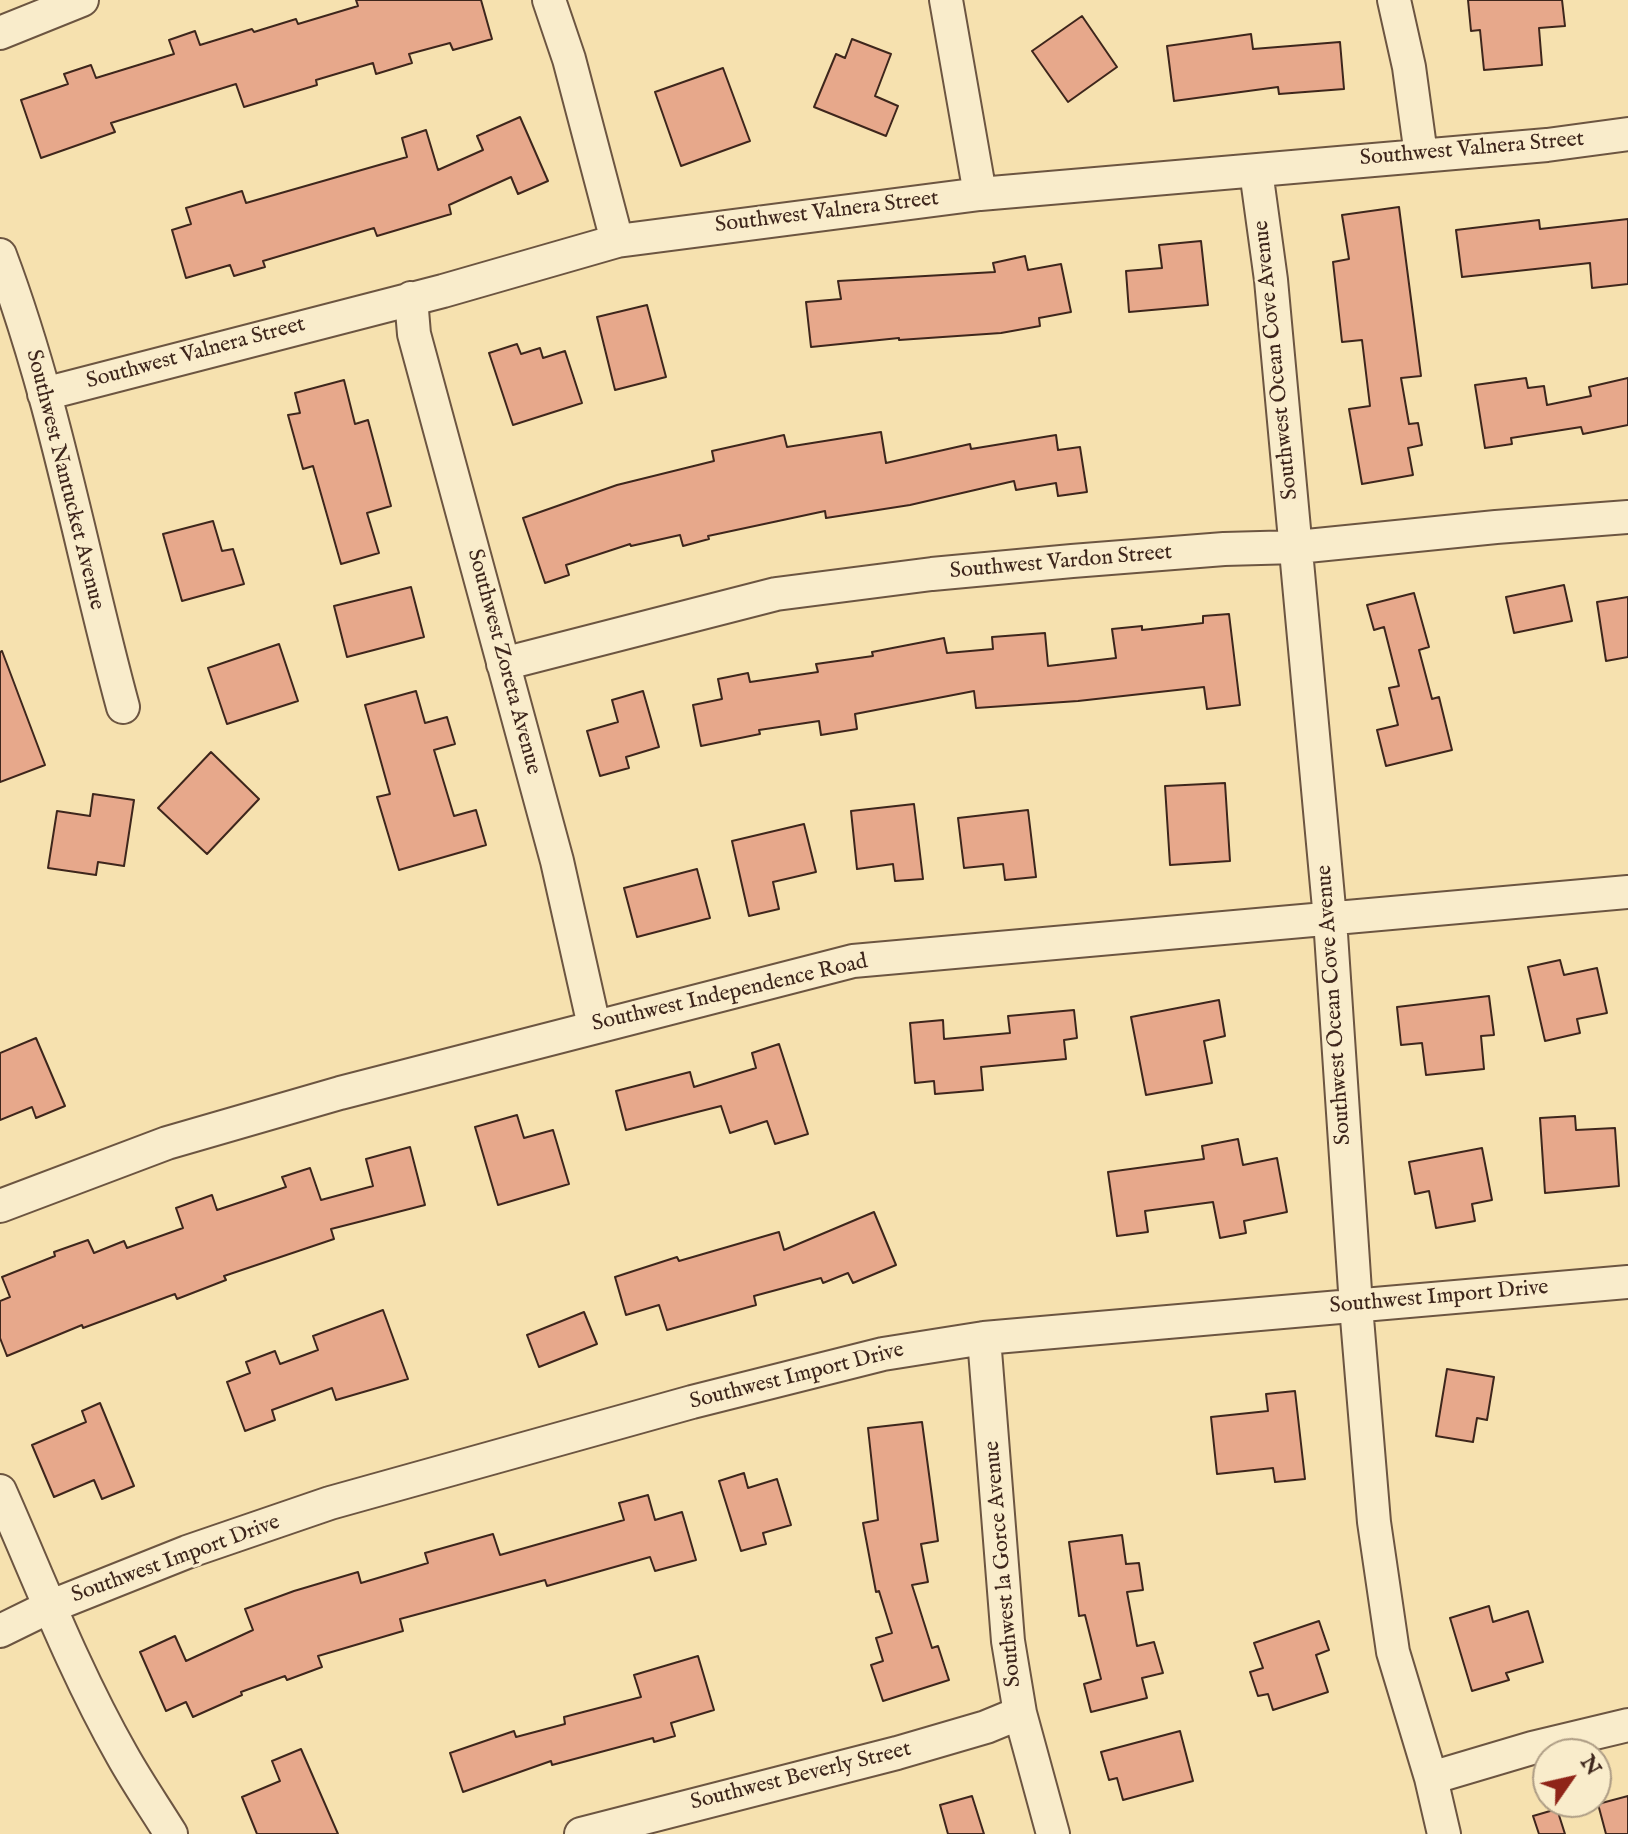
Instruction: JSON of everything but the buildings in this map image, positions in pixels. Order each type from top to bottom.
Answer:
[{"type":"street","points":[[0,33],[82,0]]},
{"type":"street","points":[[549,0],[569,59],[617,241]]},
{"type":"street","points":[[946,0],[980,194]]},
{"type":"street","points":[[1394,0],[1409,67],[1421,155]]},
{"type":"street","name":"Southwest Valnera Street","points":[[44,394],[617,241],[980,194],[1547,145],[1628,134]]},
{"type":"street","name":"Southwest Ocean Cove Avenue","points":[[1256,171],[1271,280],[1330,919],[1374,1522],[1393,1652],[1431,1778],[1444,1834]]},
{"type":"street","name":"Southwest Nantucket Avenue","points":[[0,255],[44,394],[123,707]]},
{"type":"street","name":"Southwest Zoreta Avenue","points":[[411,298],[414,334],[557,861],[594,1026]]},
{"type":"street","name":"Southwest Vardon Street","points":[[503,664],[776,594],[932,574],[1072,561],[1224,549],[1297,547],[1628,517]]},
{"type":"street","name":"Southwest Independence Road","points":[[0,1206],[167,1143],[340,1093],[853,961],[1628,892]]},
{"type":"street","name":"Southwest Import Drive","points":[[0,1631],[49,1607],[187,1552],[330,1503],[692,1402],[883,1354],[984,1338],[1628,1282]]},
{"type":"street","name":"Southwest la Gorce Avenue","points":[[984,1338],[1008,1641],[1020,1713],[1053,1834]]},
{"type":"street","points":[[0,1491],[49,1607],[121,1754],[171,1834]]},
{"type":"street","name":"Southwest Beverly Street","points":[[581,1834],[897,1753],[986,1727],[1020,1713]]},
{"type":"street","points":[[1431,1778],[1532,1748],[1628,1725]]}]
